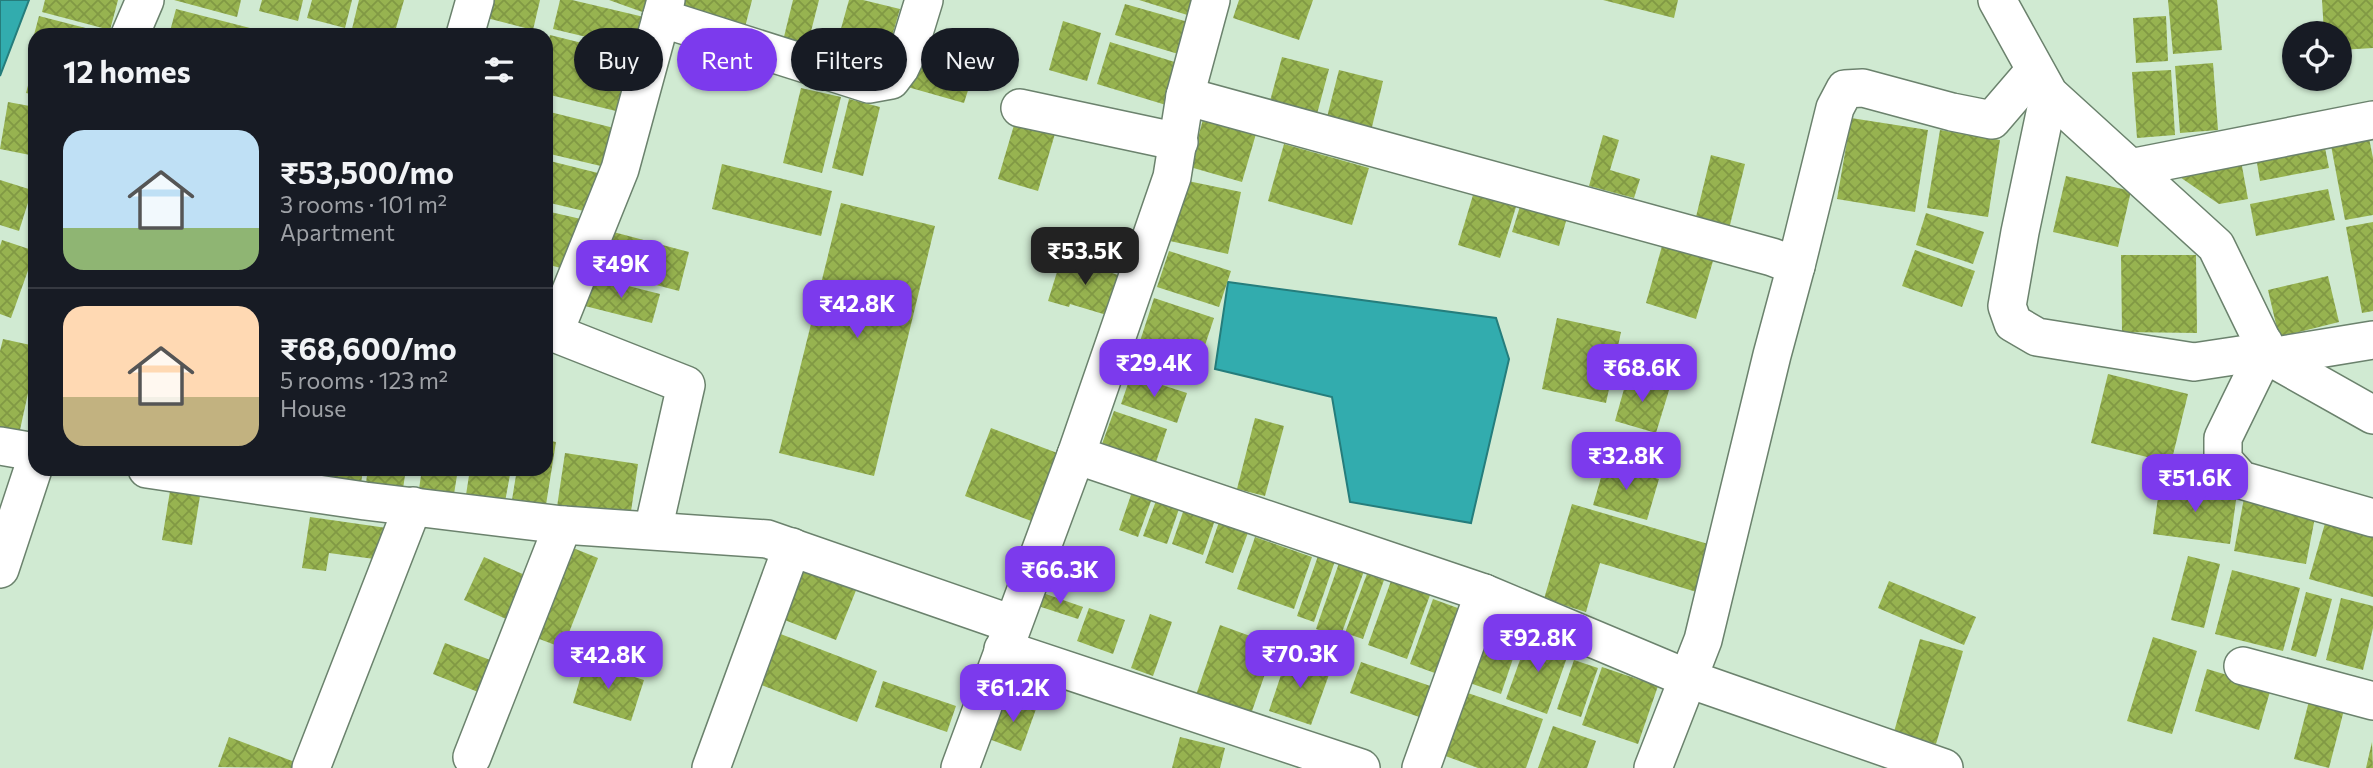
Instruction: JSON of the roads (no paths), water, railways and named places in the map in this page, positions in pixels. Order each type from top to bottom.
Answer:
[{"type":"street","points":[[133,28],[145,0]]},
{"type":"street","points":[[468,28],[475,0]]},
{"type":"street","points":[[653,530],[686,385],[554,334],[620,169],[663,9],[869,84],[891,80],[900,68],[924,0]]},
{"type":"street","points":[[960,768],[1076,455],[1172,177],[1185,96],[1211,0]]},
{"type":"street","points":[[1997,0],[2042,82],[2130,168],[2216,246],[2267,350],[2373,415]]},
{"type":"street","points":[[1653,768],[1703,640],[1835,108],[1845,89],[1863,88],[1992,120],[2042,82]]},
{"type":"street","points":[[2042,82],[2007,306],[2013,323],[2037,337],[2194,362],[2267,350],[2373,340]]},
{"type":"street","points":[[1185,96],[1772,257],[1796,267]]},
{"type":"street","points":[[1020,108],[1179,142]]},
{"type":"street","points":[[2130,168],[2373,120]]},
{"type":"street","points":[[2267,350],[2224,438],[2223,460],[2241,480],[2373,518]]},
{"type":"street","points":[[0,446],[28,452]]},
{"type":"street","points":[[1076,455],[1484,593],[1689,679],[1944,768]]},
{"type":"street","points":[[0,569],[31,476]]},
{"type":"street","points":[[197,476],[564,525],[767,540],[792,547],[1008,636],[1361,768]]},
{"type":"street","points":[[311,768],[413,506]]},
{"type":"street","points":[[472,757],[564,525]]},
{"type":"street","points":[[711,768],[792,547]]},
{"type":"street","points":[[1421,768],[1484,593]]},
{"type":"street","points":[[2244,666],[2373,701]]},
{"type":"water","points":[[0,0],[29,0],[0,76]]},
{"type":"water","points":[[1228,282],[1496,318],[1509,359],[1471,523],[1350,502],[1332,397],[1215,369]]}]
